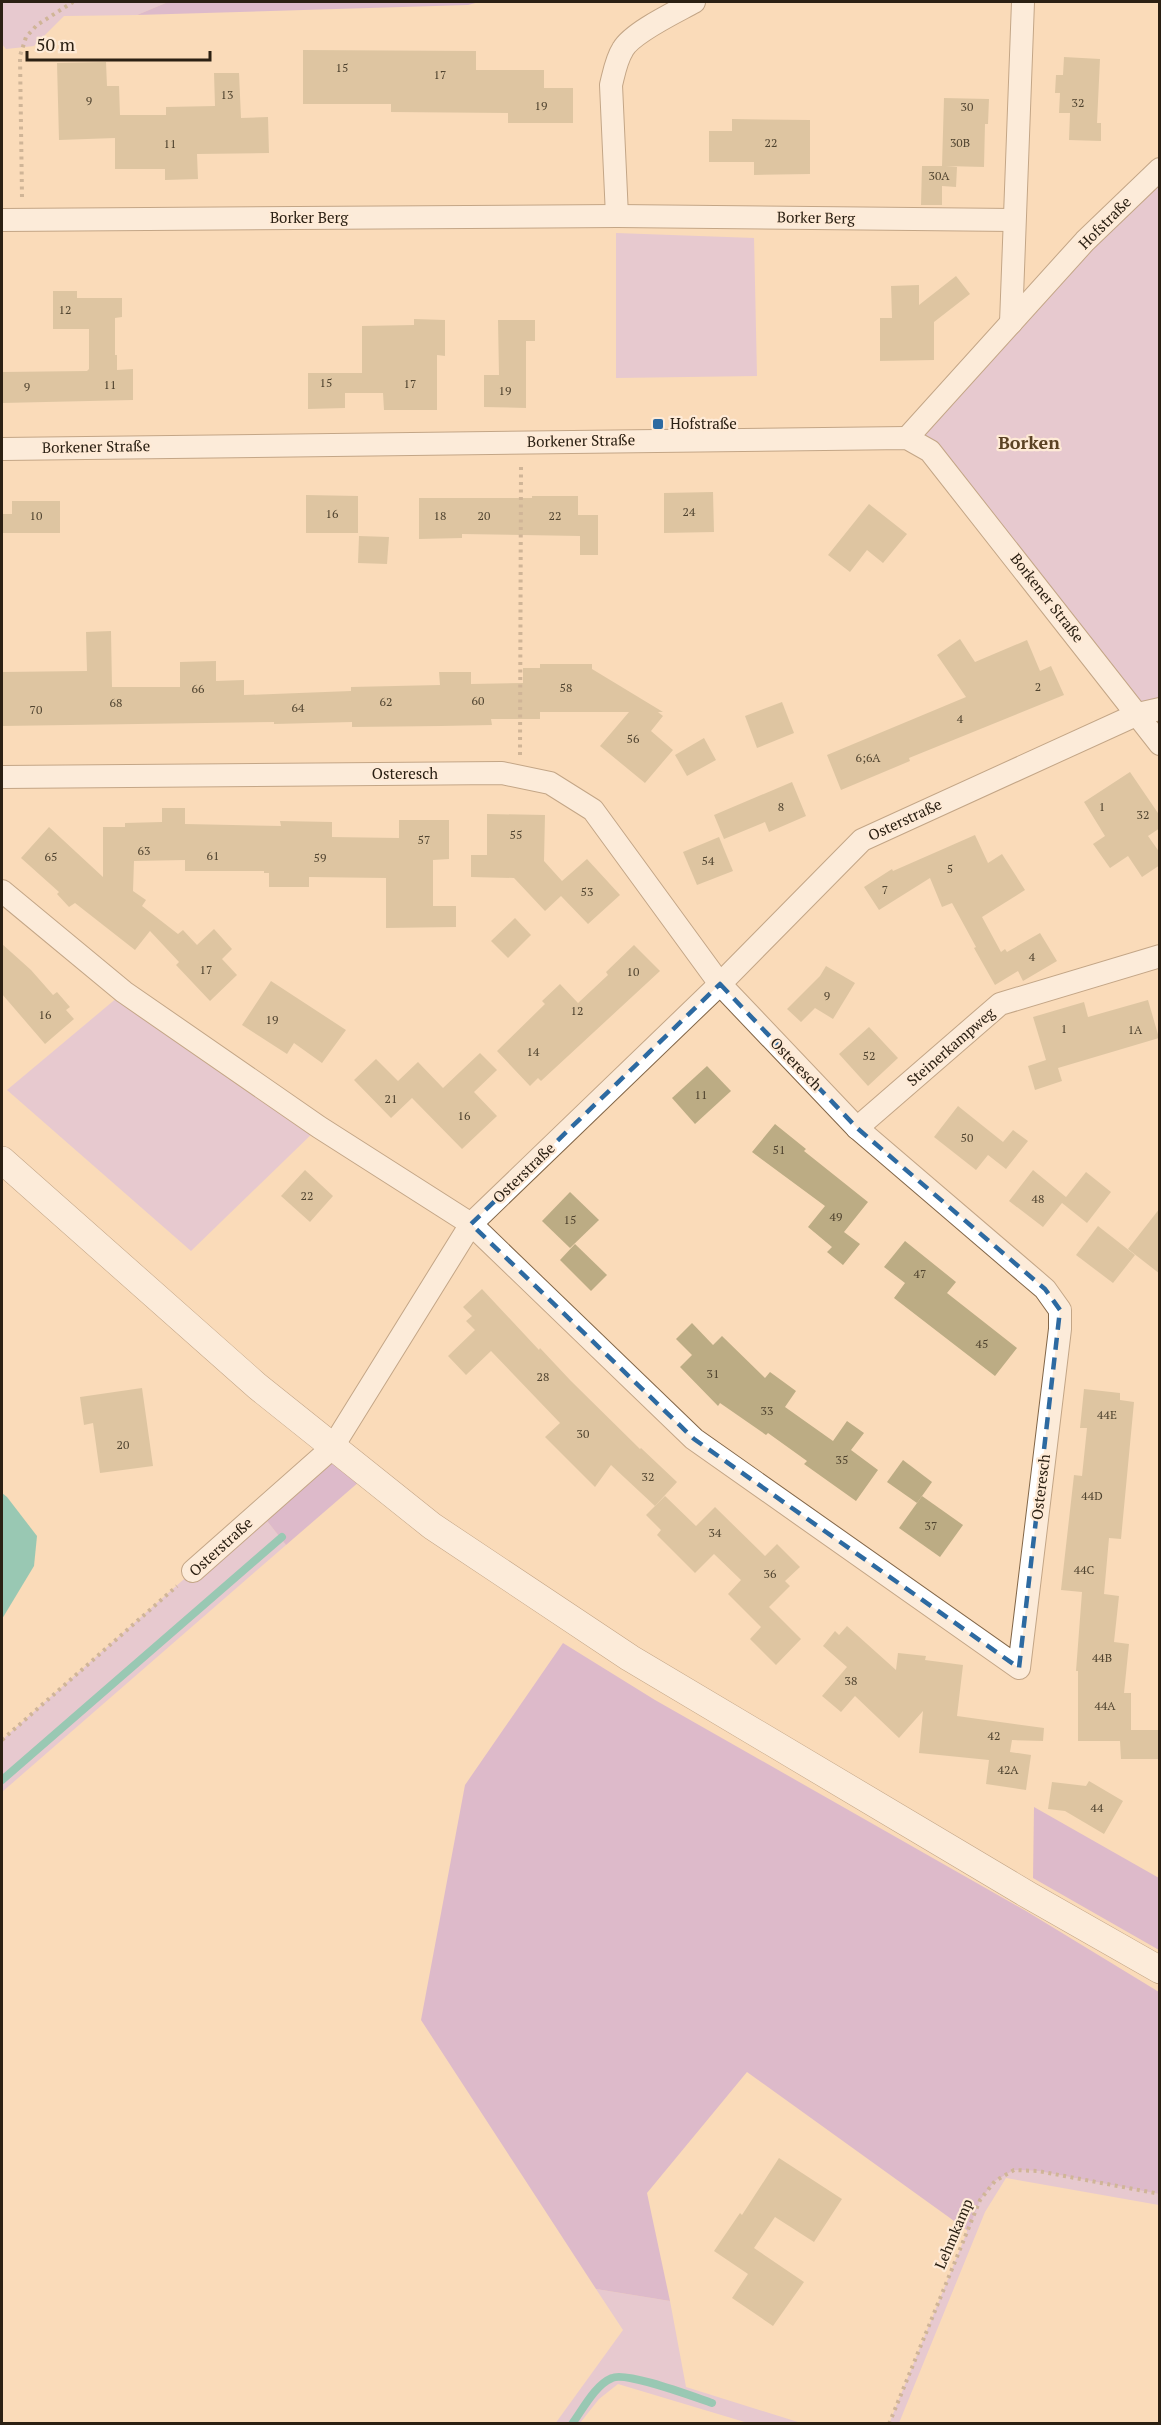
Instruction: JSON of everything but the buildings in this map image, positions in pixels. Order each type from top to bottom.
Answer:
[{"type":"street","points":[[617,216],[611,85],[615,65],[624,47],[647,28],[694,2]]},
{"type":"street","points":[[1011,323],[1023,2]]},
{"type":"street","name":"Hofstraße","points":[[906,438],[1085,242],[1160,169]]},
{"type":"street","name":"Borker Berg","points":[[12,219],[617,216],[1014,220]]},
{"type":"street","name":"Borkener Straße","points":[[2,449],[906,438],[930,451],[1149,712],[1160,744]]},
{"type":"street","name":"Osterstraße","points":[[193,1571],[332,1448],[471,1224],[720,984],[862,840],[1149,712]]},
{"type":"street","name":"Osteresch","points":[[2,777],[502,773],[550,783],[593,810],[720,984],[857,1128],[1046,1289],[1060,1310],[1060,1329],[1019,1668],[694,1439],[471,1224],[309,1120],[124,992],[2,891]]},
{"type":"street","name":"Steinerkampweg","points":[[857,1128],[1000,1004],[1160,956]]},
{"type":"street","points":[[2,1160],[257,1386],[432,1526],[630,1658],[1030,1896],[1160,1970]]},
{"type":"path","points":[[12,219],[20,56],[26,37],[37,25],[73,2]]},
{"type":"path","points":[[520,776],[521,441]]},
{"type":"path","name":"Osterstraße","points":[[2,1740],[193,1571]]},
{"type":"path","name":"Lehmkamp","points":[[889,2424],[980,2200],[995,2181],[1014,2170],[1038,2171],[1160,2194]]},
{"type":"highlighted area","points":[[720,984],[857,1128],[1045,1289],[1060,1310],[1019,1668],[694,1439],[471,1224]]},
{"type":"shaded area","points":[[2,2],[168,2],[137,15],[64,16],[34,46],[6,49],[2,44]]},
{"type":"shaded area","points":[[168,2],[479,2],[468,5],[137,15]]},
{"type":"shaded area","points":[[1159,169],[1159,709],[1138,714],[907,438]]},
{"type":"shaded area","points":[[616,233],[754,238],[757,376],[616,378]]},
{"type":"shaded area","points":[[124,992],[319,1127],[191,1251],[7,1090]]},
{"type":"shaded area","points":[[332,1448],[367,1475],[286,1545],[260,1512]]},
{"type":"shaded area","points":[[260,1512],[286,1545],[2,1792],[2,1740]]},
{"type":"shaded area","points":[[563,1643],[655,1700],[1026,1911],[1159,1992],[1159,2194],[1038,2171],[1014,2170],[995,2181],[980,2200],[968,2231],[747,2072],[647,2193],[670,2301],[596,2289],[421,2020],[465,1785]]},
{"type":"shaded area","points":[[1034,1807],[1159,1878],[1159,1950],[1033,1878]]},
{"type":"shaded area","points":[[1014,2170],[1038,2171],[1159,2194],[1159,2205],[1006,2178],[985,2212],[899,2423],[889,2424],[980,2200],[995,2181]]},
{"type":"shaded area","points":[[596,2289],[670,2301],[686,2387],[801,2423],[748,2423],[618,2384],[599,2399],[580,2423],[555,2424],[623,2330]]},
{"type":"water","points":[[2,1493],[37,1536],[34,1566],[2,1619]]},
{"type":"waterway","points":[[2,1780],[282,1537]]},
{"type":"waterway","points":[[572,2424],[600,2386],[612,2378],[631,2378],[712,2403]]},
{"type":"place","name":"Hofstraße","points":[[658,424]]},
{"type":"district","name":"Borken","points":[[1029,443]]}]
